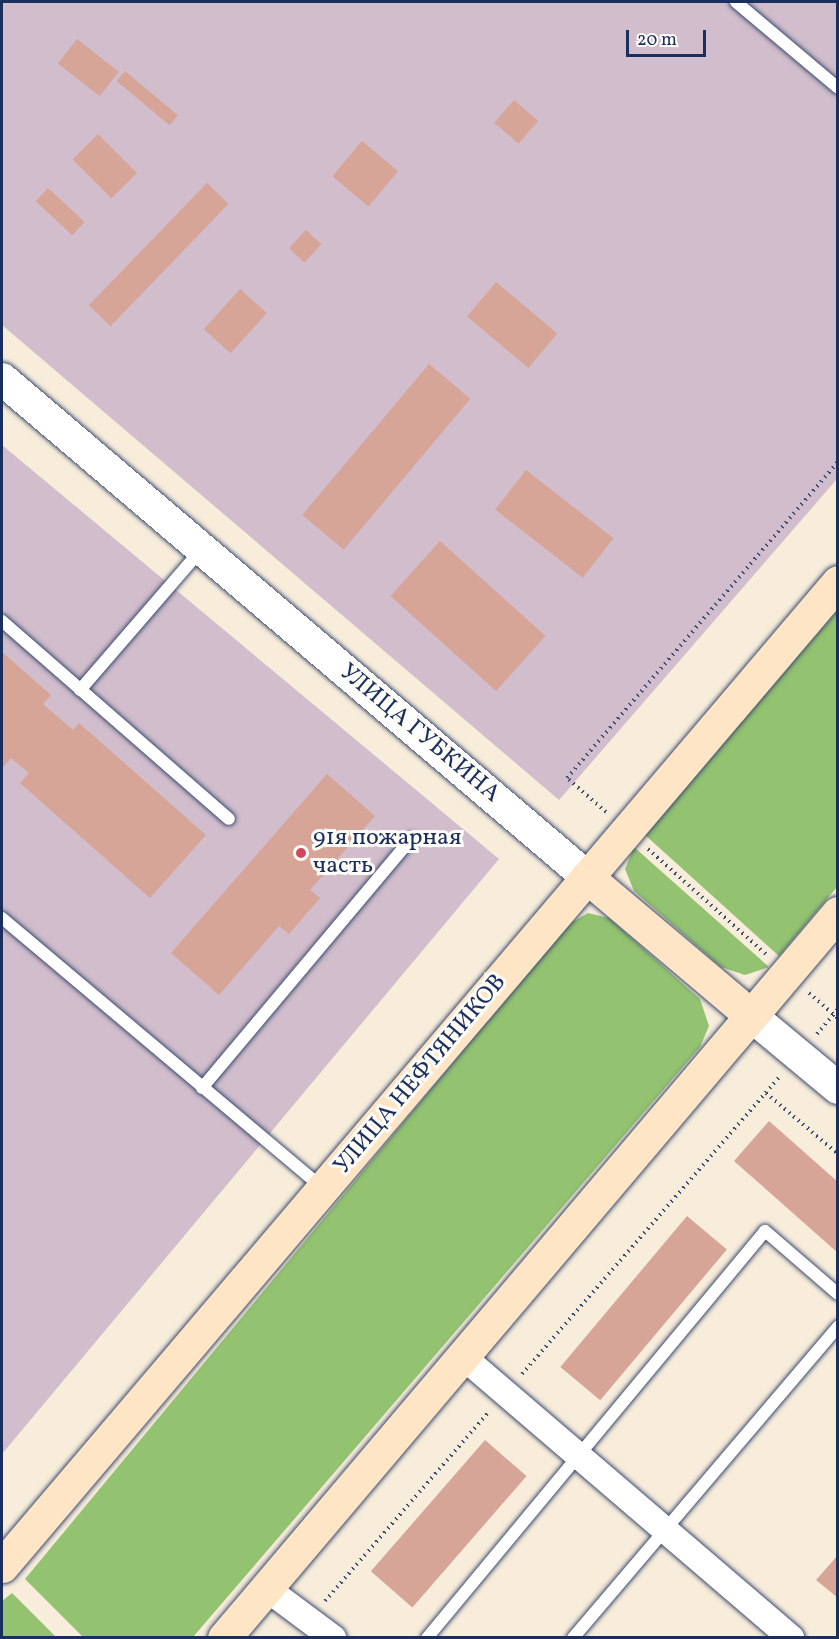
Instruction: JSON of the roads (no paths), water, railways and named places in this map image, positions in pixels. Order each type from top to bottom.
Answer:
[{"type":"main road","name":"УЛИЦА НЕФТЯНИКОВ","points":[[2,1566],[837,582]]},
{"type":"main road","name":"УЛИЦА ГУБКИНА","points":[[587,877],[749,1014]]},
{"type":"main road","points":[[224,1638],[837,912]]},
{"type":"street","name":"УЛИЦА ГУБКИНА","points":[[2,379],[587,877]]},
{"type":"street","name":"УЛИЦА ГУБКИНА","points":[[749,1014],[837,1088]]},
{"type":"street","points":[[461,1356],[791,1638]]},
{"type":"street","points":[[266,1588],[311,1618],[333,1638]]},
{"type":"lane","points":[[736,2],[837,88]]},
{"type":"lane","points":[[80,690],[202,548]]},
{"type":"lane","points":[[2,621],[230,819]]},
{"type":"lane","points":[[202,1088],[411,839]]},
{"type":"lane","points":[[2,918],[324,1189]]},
{"type":"lane","points":[[428,1638],[765,1231],[837,1294]]},
{"type":"lane","points":[[573,1638],[837,1327]]},
{"type":"place","name":"91я пожарная часть","points":[[301,853]]}]
